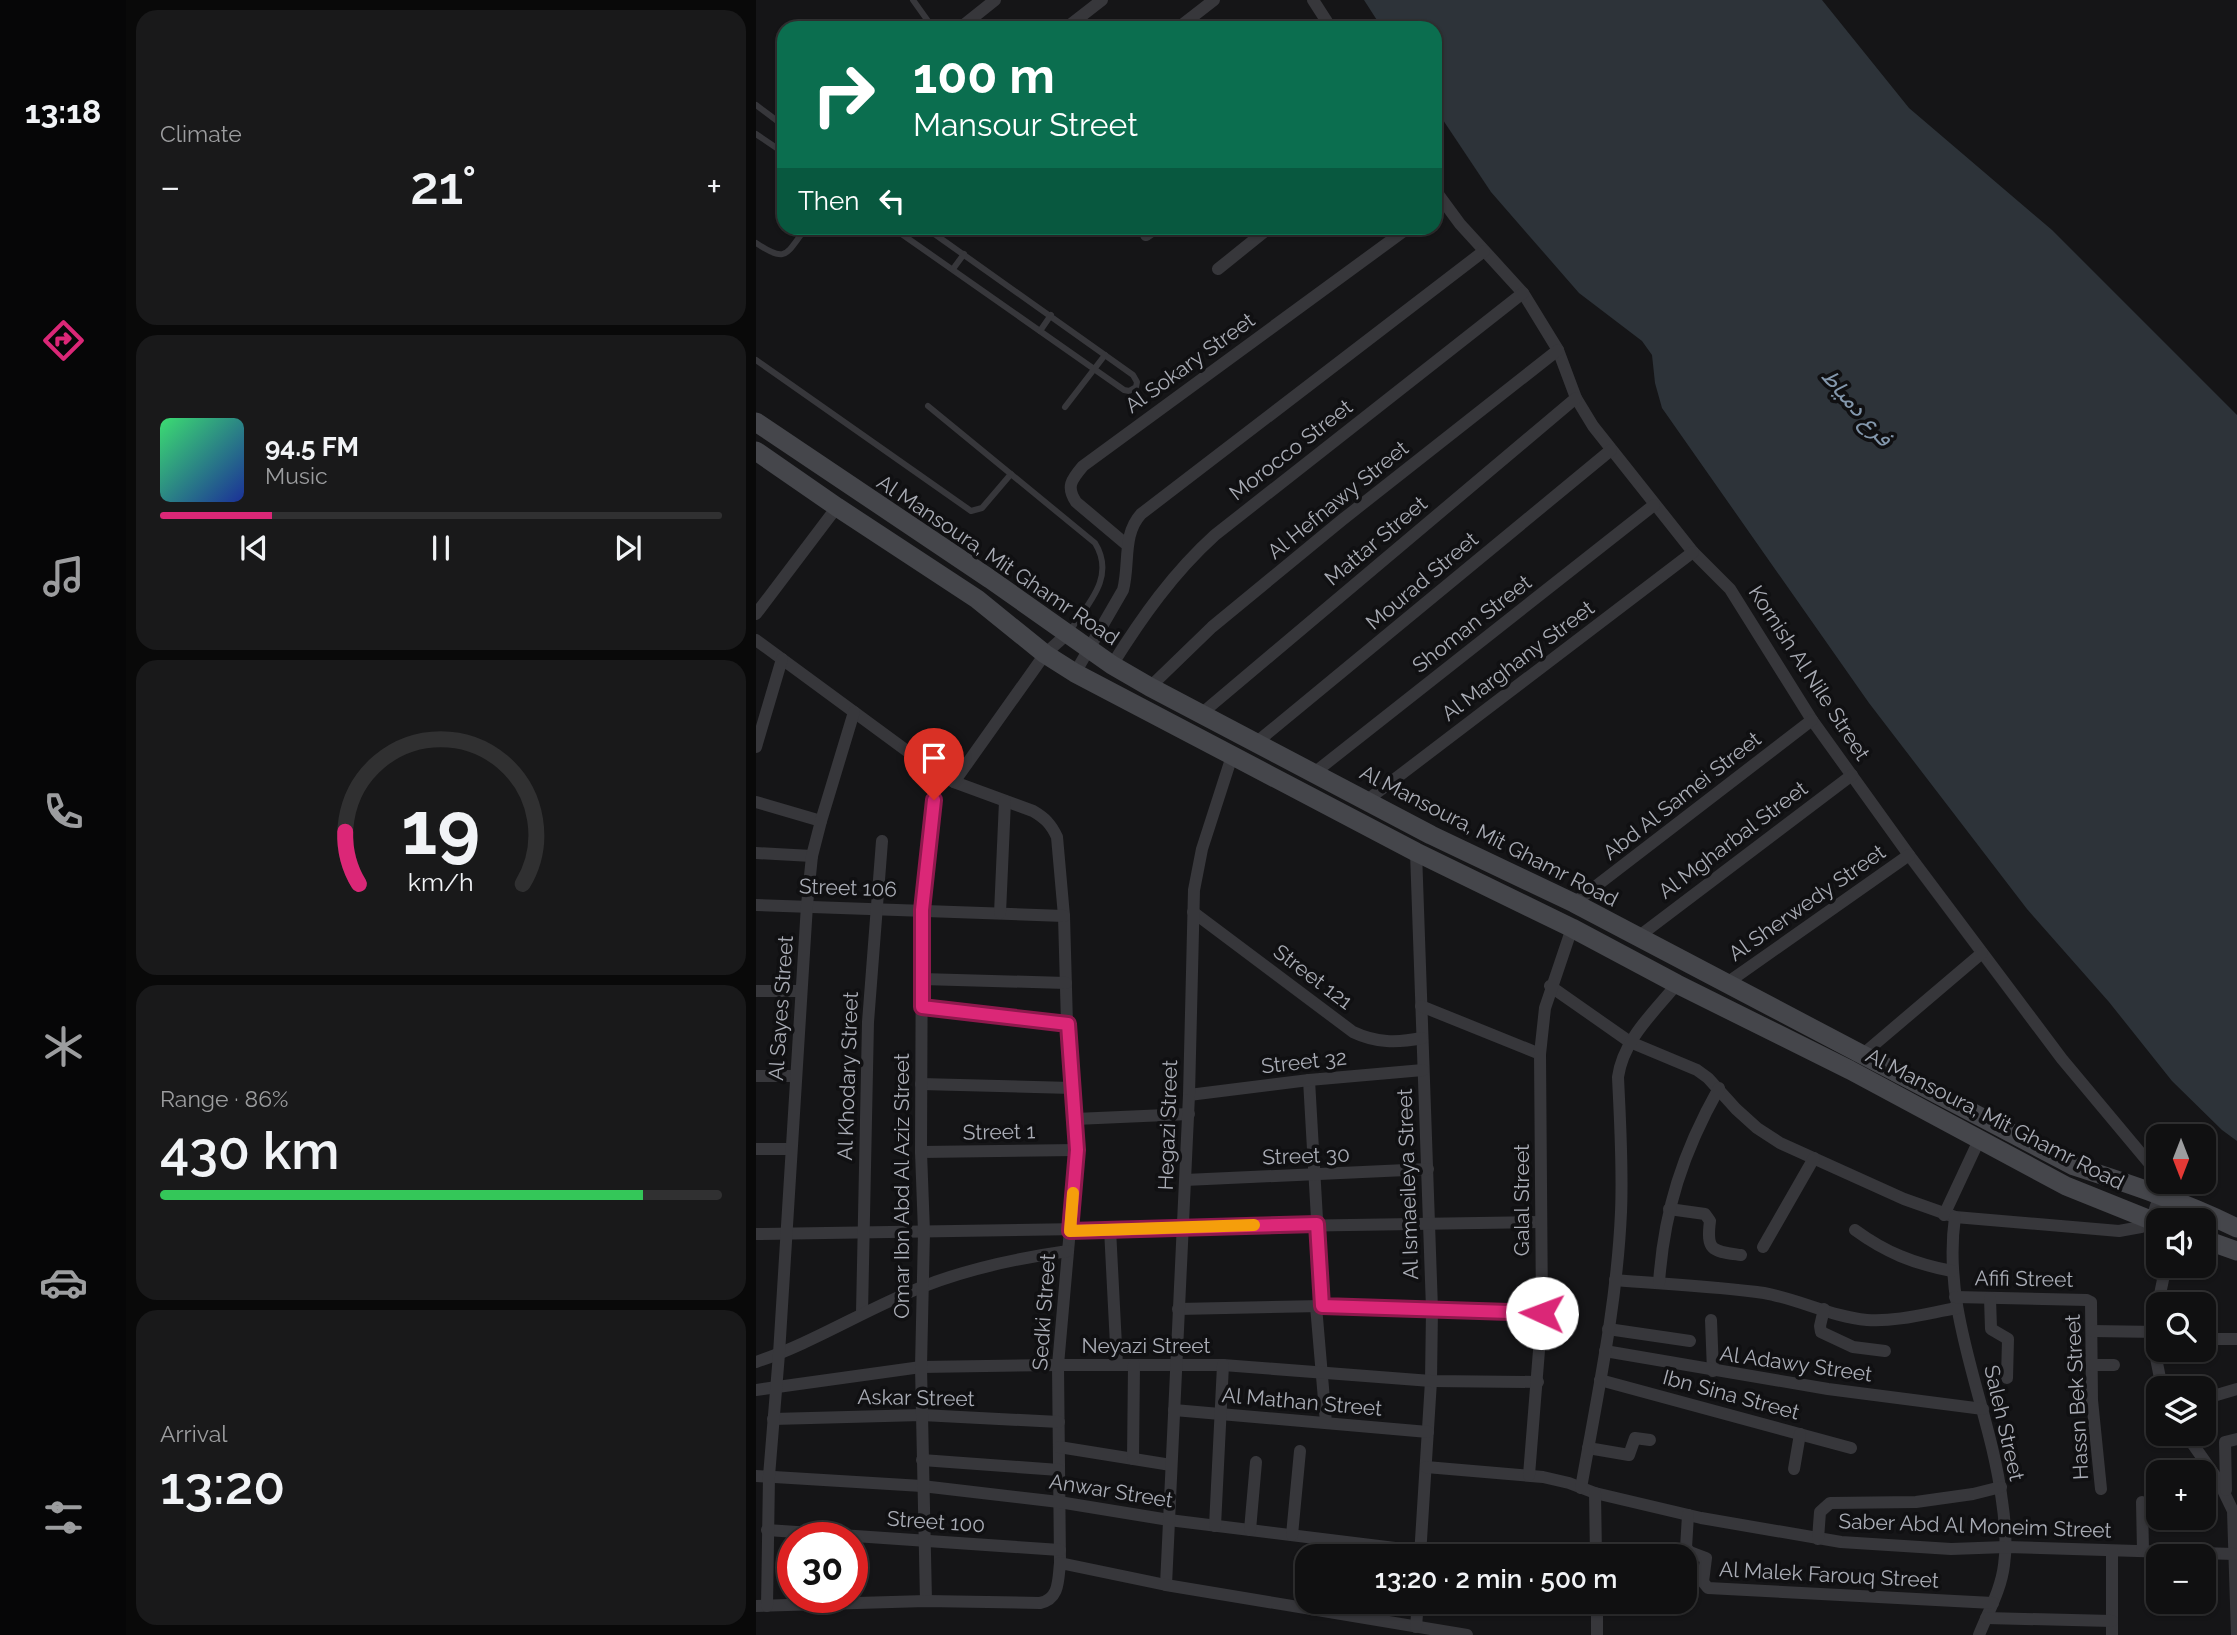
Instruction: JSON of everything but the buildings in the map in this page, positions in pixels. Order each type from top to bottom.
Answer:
[{"type":"main road","name":"Al Mansoura, Mit Ghamr Road","points":[[756,422],[990,579],[1112,665],[1150,687],[1366,801],[1574,903],[2074,1166],[2146,1181]]},
{"type":"main road","name":"Al Mansoura, Mit Ghamr Road","points":[[756,451],[977,599],[1045,654],[1075,673],[1416,852],[1572,928],[1980,1138],[2066,1186],[2146,1219]]},
{"type":"main road","name":"Al Mansoura, Mit Ghamr Road","points":[[2169,1194],[2183,1208]]},
{"type":"main road","name":"Al Mansoura, Mit Ghamr Road","points":[[2216,1222],[2237,1228]]},
{"type":"main road","points":[[2216,1244],[2237,1251]]},
{"type":"street","points":[[969,21],[995,0]]},
{"type":"street","points":[[1075,21],[1101,0]]},
{"type":"street","points":[[1187,21],[1214,0]]},
{"type":"street","points":[[1312,0],[1326,21]]},
{"type":"street","name":"Kornish Al Nile Street","points":[[1442,208],[1523,293],[1558,350],[1576,398],[1611,450],[1693,552],[1730,589],[1812,720],[1909,855],[2146,1167]]},
{"type":"street","points":[[1218,269],[1260,235]]},
{"type":"street","name":"Al Sokary Street","points":[[1127,545],[1076,502],[1069,488],[1072,479],[1083,467],[1162,407],[1398,235]]},
{"type":"street","points":[[1075,673],[1091,650],[1123,590],[1128,562],[1127,545],[1134,522],[1141,514],[1484,251]]},
{"type":"street","name":"Morocco Street","points":[[1112,665],[1162,590],[1199,549],[1523,293]]},
{"type":"street","name":"Al Hefnawy Street","points":[[1150,687],[1212,627],[1342,520],[1558,350]]},
{"type":"street","name":"Mattar Street","points":[[1201,714],[1576,398]]},
{"type":"street","name":"Mourad Street","points":[[1257,742],[1611,450]]},
{"type":"street","name":"Shoman Street","points":[[1314,774],[1654,505]]},
{"type":"street","points":[[756,614],[837,507]]},
{"type":"street","name":"Al Marghany Street","points":[[1366,801],[1693,552]]},
{"type":"street","points":[[954,782],[1045,654],[1068,634]]},
{"type":"street","points":[[756,640],[937,773],[1005,801],[1000,913]]},
{"type":"street","points":[[756,747],[782,659]]},
{"type":"street","name":"Al Sayes Street","points":[[761,1606],[767,1530],[762,1476],[773,1419],[779,1354],[790,1149],[812,856],[854,712]]},
{"type":"street","name":"Abd Al Samei Street","points":[[1574,903],[1812,720]]},
{"type":"street","name":"Hegazi Street","points":[[1166,1585],[1189,1114],[1194,890],[1202,849],[1233,756]]},
{"type":"street","name":"Omar Ibn Abd Al Aziz Street","points":[[926,1601],[921,1367],[924,1232],[921,1152],[922,910],[937,773]]},
{"type":"street","name":"Al Mgharbal Street","points":[[1638,937],[1852,775]]},
{"type":"street","name":"Sedki Street","points":[[761,1606],[926,1601],[1045,1602],[1056,1592],[1060,1556],[1058,1365],[1077,1150],[1064,916],[1059,849],[1052,826],[1044,817],[1033,811],[1005,801]]},
{"type":"street","points":[[756,802],[821,821]]},
{"type":"street","name":"Al Khodary Street","points":[[862,1313],[868,1021],[882,841]]},
{"type":"street","name":"Al Ismaeileya Street","points":[[1416,852],[1432,1309],[1431,1381],[1421,1544]]},
{"type":"street","points":[[756,853],[812,856]]},
{"type":"street","name":"Al Sherwedy Street","points":[[1727,984],[1909,855]]},
{"type":"street","name":"Street 106","points":[[756,905],[1064,916]]},
{"type":"street","name":"Street 121","points":[[1193,912],[1353,1031],[1379,1041],[1401,1042],[1422,1038]]},
{"type":"street","name":"Galal Street","points":[[1530,1475],[1542,1313],[1540,1054],[1550,986],[1572,928]]},
{"type":"street","points":[[1862,1055],[1982,953]]},
{"type":"street","points":[[922,979],[1066,984]]},
{"type":"street","points":[[1581,1488],[1615,1280],[1622,1177],[1619,1065],[1630,1042],[1677,984]]},
{"type":"street","points":[[1550,986],[1630,1042],[1697,1070],[1757,1128],[1780,1143],[1949,1216],[2119,1231],[2146,1225]]},
{"type":"street","points":[[756,991],[801,991]]},
{"type":"street","points":[[1421,1006],[1540,1054]]},
{"type":"street","points":[[922,1007],[1068,1024]]},
{"type":"street","name":"Street 32","points":[[1189,1095],[1309,1080],[1423,1070]]},
{"type":"street","points":[[756,1076],[795,1076]]},
{"type":"street","points":[[1309,1080],[1326,1423]]},
{"type":"street","points":[[921,1084],[1072,1088]]},
{"type":"street","points":[[1659,1283],[1669,1209],[1689,1147],[1718,1088]]},
{"type":"street","points":[[1074,1119],[1189,1114]]},
{"type":"street","name":"Saleh Street","points":[[1979,1635],[2001,1581],[2006,1547],[2001,1488],[1956,1302],[1951,1271],[1949,1216],[1980,1138]]},
{"type":"street","points":[[756,1149],[790,1149]]},
{"type":"street","name":"Street 1","points":[[921,1152],[1077,1150]]},
{"type":"street","points":[[1763,1247],[1814,1158]]},
{"type":"street","name":"Street 30","points":[[1185,1180],[1428,1170]]},
{"type":"street","points":[[1669,1209],[1705,1214],[1710,1221],[1707,1238],[1710,1246],[1717,1251],[1741,1255]]},
{"type":"street","points":[[756,1234],[1541,1222]]},
{"type":"street","points":[[1110,1229],[1116,1365]]},
{"type":"street","points":[[1855,1230],[1876,1246],[1900,1258],[1951,1271]]},
{"type":"street","points":[[756,1362],[779,1354],[922,1287],[1020,1258],[1068,1251]]},
{"type":"street","name":"Afifi Street","points":[[1615,1280],[1768,1294],[1867,1320],[1889,1320],[1956,1302],[1990,1298],[2091,1302]]},
{"type":"street","points":[[1990,1298],[1991,1329],[2008,1339],[2007,1378]]},
{"type":"street","name":"Hassn Bek Street","points":[[2091,1302],[2095,1445],[2101,1489]]},
{"type":"street","points":[[1178,1309],[1319,1306],[1542,1313]]},
{"type":"street","points":[[1824,1309],[1821,1332],[1853,1347],[1885,1351]]},
{"type":"street","points":[[1711,1320],[1713,1371]]},
{"type":"street","points":[[1608,1329],[1690,1341]]},
{"type":"street","points":[[2092,1331],[2146,1332]]},
{"type":"street","points":[[2216,1339],[2237,1339]]},
{"type":"street","name":"Al Adawy Street","points":[[1605,1352],[1713,1371],[1983,1409]]},
{"type":"street","name":"Neyazi Street","points":[[756,1390],[921,1367],[1058,1365],[1223,1365],[1431,1381],[1538,1382]]},
{"type":"street","points":[[1133,1459],[1134,1365]]},
{"type":"street","points":[[1214,1526],[1223,1365]]},
{"type":"street","points":[[2091,1365],[2113,1365]]},
{"type":"street","name":"Ibn Sina Street","points":[[1600,1380],[1851,1448]]},
{"type":"street","points":[[2216,1395],[2237,1389]]},
{"type":"street","name":"Al Mathan Street","points":[[1174,1410],[1428,1432]]},
{"type":"street","name":"Askar Street","points":[[773,1419],[922,1415],[1059,1422]]},
{"type":"street","points":[[1794,1469],[1800,1434]]},
{"type":"street","points":[[1588,1448],[1629,1455],[1635,1438],[1650,1440]]},
{"type":"street","points":[[2227,1494],[2225,1442],[2237,1439]]},
{"type":"street","points":[[2194,1446],[2227,1494],[2233,1511],[2237,1635]]},
{"type":"street","points":[[1059,1447],[1171,1465]]},
{"type":"street","points":[[1292,1535],[1300,1451]]},
{"type":"street","points":[[922,1460],[1059,1470]]},
{"type":"street","points":[[1250,1531],[1256,1462]]},
{"type":"street","name":"Saber Abd Al Moneim Street","points":[[1426,1467],[1530,1475],[1688,1515],[1818,1539],[1896,1547],[2006,1547],[2234,1554]]},
{"type":"street","name":"Anwar Street","points":[[762,1476],[922,1486],[1059,1502],[1169,1520],[1353,1544]]},
{"type":"street","points":[[1818,1539],[1820,1512],[1830,1503],[1916,1502],[2001,1488]]},
{"type":"street","points":[[1595,1493],[1596,1544]]},
{"type":"street","points":[[2142,1502],[2143,1551]]},
{"type":"street","name":"Al Malek Farouq Street","points":[[1686,1544],[1688,1515]]},
{"type":"street","name":"Street 100","points":[[767,1530],[924,1541],[1060,1556],[1166,1585],[1467,1635]]},
{"type":"street","points":[[2112,1550],[2112,1635]]},
{"type":"street","name":"Al Malek Farouq Street","points":[[1697,1555],[1706,1558],[1703,1582],[1708,1588],[1993,1603]]},
{"type":"street","points":[[1416,1627],[1417,1614]]},
{"type":"street","points":[[1597,1614],[1597,1635]]},
{"type":"street","points":[[1986,1618],[2112,1621]]},
{"type":"lane","points":[[913,0],[928,21]]},
{"type":"lane","points":[[756,105],[777,121]]},
{"type":"lane","points":[[756,134],[777,148]]},
{"type":"lane","points":[[756,243],[775,255],[785,254],[800,235]]},
{"type":"lane","points":[[903,235],[1124,390],[1129,391],[1136,387],[1137,382],[1133,375],[936,235]]},
{"type":"lane","points":[[953,270],[964,254]]},
{"type":"lane","points":[[1040,331],[1051,315]]},
{"type":"lane","points":[[1065,407],[1105,355]]},
{"type":"lane","points":[[756,359],[971,511],[982,508],[1011,474]]},
{"type":"lane","points":[[928,406],[1088,536],[1100,551],[1103,561],[1102,580],[1068,634]]},
{"type":"water","name":"فرع دمياط","points":[[1364,0],[1822,0],[1909,108],[2052,230],[2237,415],[2237,1141],[2172,1081],[2109,1002],[2027,909],[1869,703],[1662,408],[1655,383],[1652,355],[1642,341],[1579,293],[1491,192],[1442,118],[1442,21],[1378,21]]},
{"type":"slow traffic","points":[[1073,1193],[1070,1231],[1254,1225]]},
{"type":"route","points":[[934,800],[922,910],[922,1007],[1068,1024],[1077,1150],[1070,1231],[1317,1224],[1322,1306],[1542,1313]]}]
